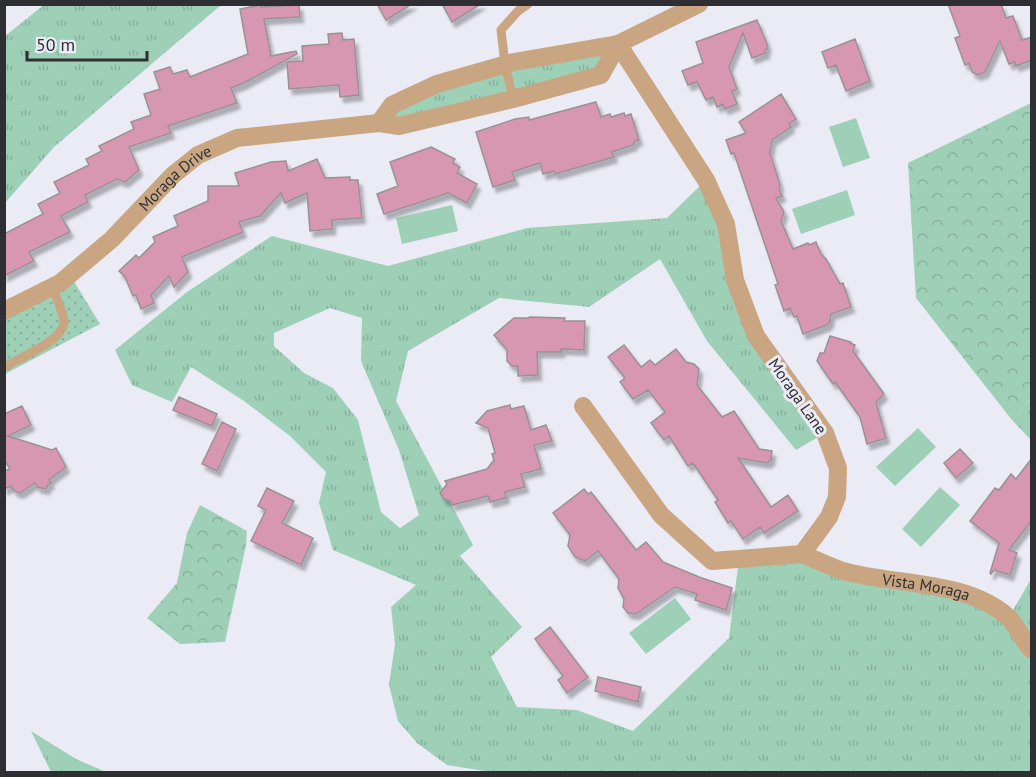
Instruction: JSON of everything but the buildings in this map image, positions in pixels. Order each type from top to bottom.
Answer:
[{"type":"street","points":[[379,123],[392,105],[437,84],[505,64],[618,44],[699,4]]},
{"type":"street","name":"Moraga Drive","points":[[4,311],[60,283],[112,239],[173,175],[198,155],[237,138],[379,123],[399,126],[513,99],[601,75],[618,44]]},
{"type":"street","name":"Moraga Lane","points":[[618,44],[706,180],[726,224],[735,280],[756,336],[825,433],[838,468],[837,497],[830,517],[802,554]]},
{"type":"street","points":[[583,406],[661,515],[712,561],[802,554]]},
{"type":"street","name":"Vista Moraga","points":[[802,554],[841,570],[949,590],[979,598],[1009,617],[1032,650]]},
{"type":"lane","points":[[513,99],[505,64],[501,30],[518,11],[528,4]]},
{"type":"lane","points":[[4,367],[48,343],[61,333],[64,323],[62,311],[52,287]]},
{"type":"green space","points":[[45,4],[221,5],[54,147],[5,203],[5,36]]},
{"type":"green space","points":[[618,44],[601,75],[379,123],[437,84]]},
{"type":"green space","points":[[1031,103],[1031,399],[1012,420],[916,298],[908,163]]},
{"type":"green space","points":[[856,118],[870,158],[843,167],[829,127]]},
{"type":"green space","points":[[706,180],[756,336],[825,433],[796,450],[707,341],[660,259],[589,307],[499,298],[408,351],[396,401],[473,545],[460,556],[522,627],[491,657],[517,707],[577,710],[633,731],[729,638],[739,559],[802,554],[949,590],[1009,617],[1031,579],[1031,772],[491,772],[447,765],[417,743],[398,721],[389,685],[395,644],[391,607],[416,585],[333,550],[319,503],[326,472],[290,436],[244,401],[191,367],[172,402],[132,385],[115,350],[187,292],[272,236],[388,266],[527,228],[667,218]],"holes":[[[330,308],[362,318],[361,361],[399,450],[419,515],[400,528],[381,512],[358,420],[333,388],[304,373],[274,346],[274,333]]]},
{"type":"green space","points":[[847,190],[855,215],[801,234],[792,209]]},
{"type":"green space","points":[[452,205],[458,231],[402,244],[396,218]]},
{"type":"green space","points":[[70,275],[100,324],[5,374],[5,311]]},
{"type":"green space","points":[[1031,399],[1031,440],[1012,420]]},
{"type":"green space","points":[[918,428],[936,447],[895,486],[876,467]]},
{"type":"green space","points":[[940,487],[960,505],[921,547],[902,529]]},
{"type":"green space","points":[[200,505],[247,531],[246,545],[225,642],[180,644],[147,618],[177,583],[187,533]]},
{"type":"green space","points":[[675,598],[691,619],[646,654],[629,633]]},
{"type":"green space","points":[[31,731],[76,759],[106,772],[51,772]]}]
